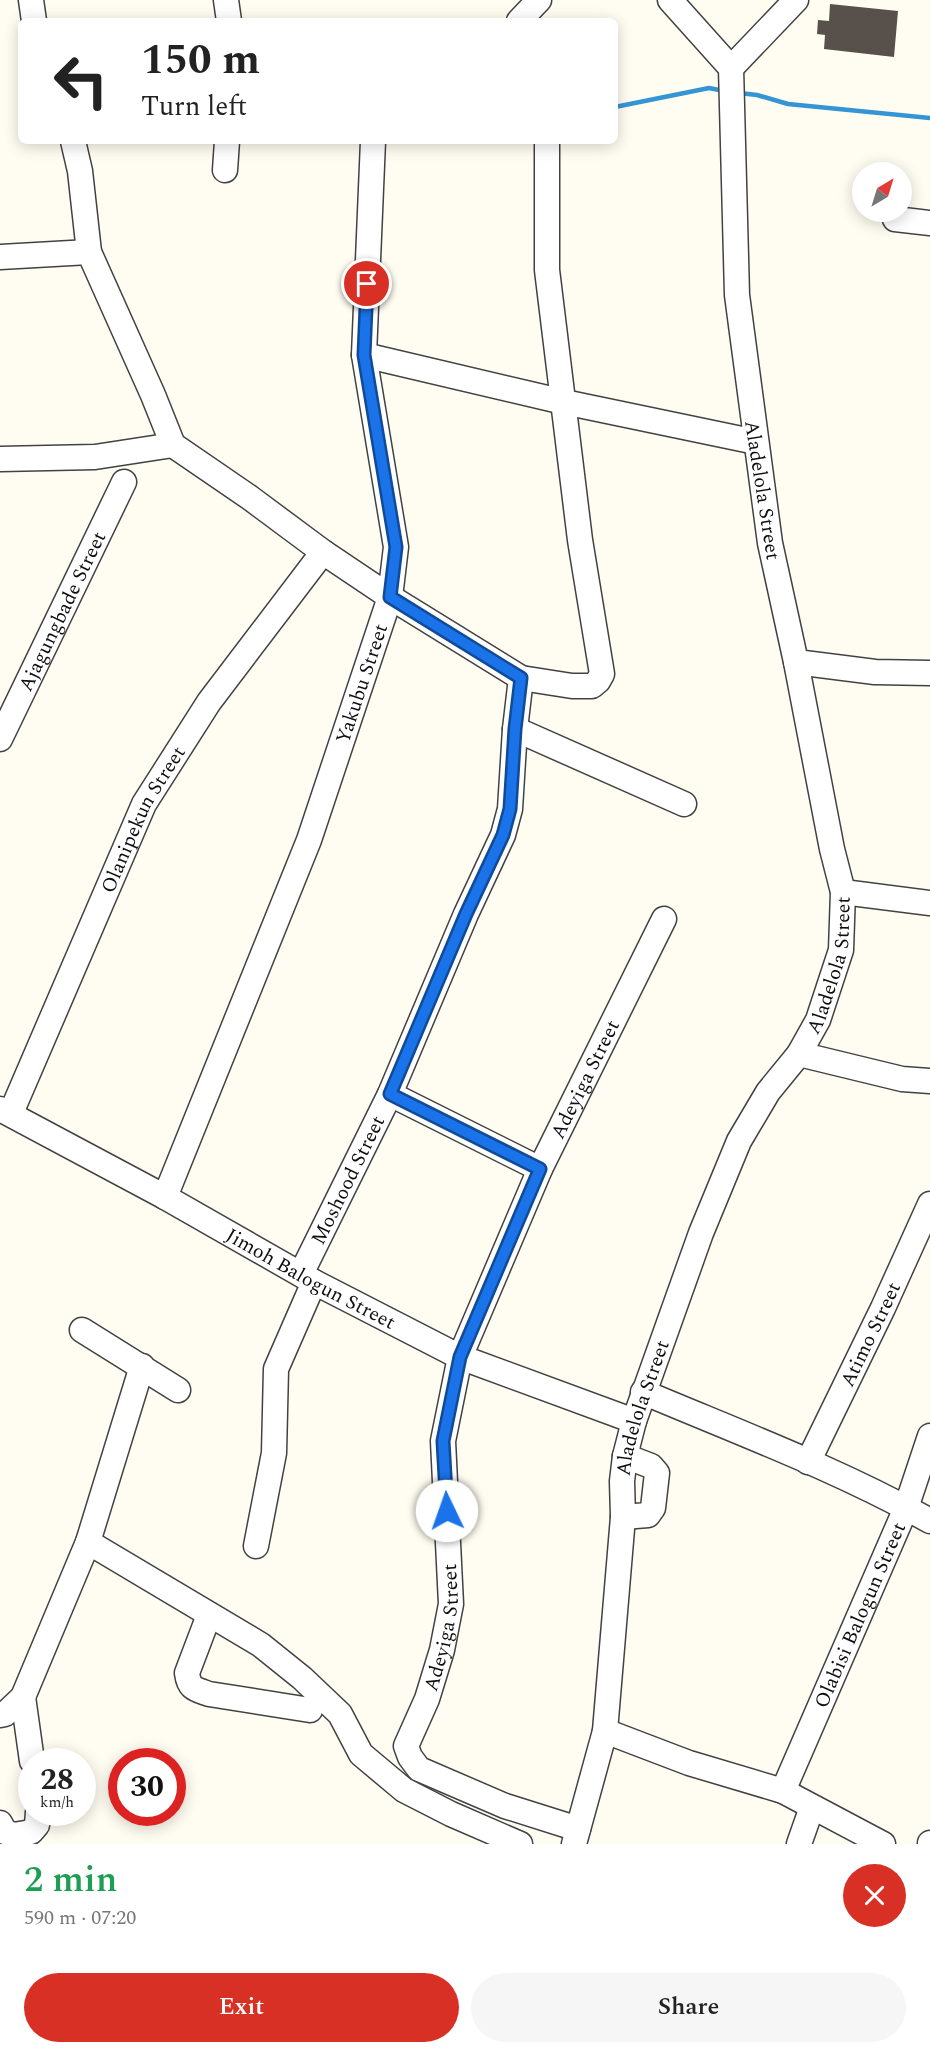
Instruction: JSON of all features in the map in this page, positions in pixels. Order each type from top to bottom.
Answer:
[{"type":"street","points":[[31,0],[34,18]]},
{"type":"street","points":[[226,0],[229,18]]},
{"type":"street","points":[[522,18],[539,0]]},
{"type":"street","points":[[670,0],[731,71],[796,0]]},
{"type":"street","name":"Aladelola Street","points":[[576,1837],[605,1731],[623,1517],[622,1481],[625,1456],[634,1421],[701,1233],[739,1141],[768,1092],[799,1054],[818,1020],[841,950],[843,892],[832,849],[796,662],[770,543],[737,295],[731,71]]},
{"type":"street","points":[[74,144],[80,171],[89,252],[153,394],[173,445],[390,597],[521,678],[572,686],[592,686],[602,674],[580,540],[548,270],[547,144]]},
{"type":"street","points":[[225,170],[227,144]]},
{"type":"street","name":"Yakubu Street","points":[[165,1197],[309,840],[390,597],[396,547],[364,355],[373,144]]},
{"type":"street","points":[[912,221],[930,223]]},
{"type":"street","points":[[0,257],[89,252]]},
{"type":"street","points":[[364,355],[564,402],[756,442]]},
{"type":"street","points":[[0,459],[95,457],[173,445]]},
{"type":"street","name":"Ajagungbade Street","points":[[0,739],[124,482]]},
{"type":"street","name":"Olanipekun Street","points":[[5,1111],[144,804],[209,702],[323,552]]},
{"type":"street","points":[[796,662],[875,672],[930,673]]},
{"type":"street","name":"Moshood Street","points":[[255,1546],[274,1453],[276,1369],[308,1278],[390,1094],[466,914],[503,835],[510,809],[521,678]]},
{"type":"street","points":[[515,729],[684,804]]},
{"type":"street","points":[[843,892],[930,903]]},
{"type":"street","name":"Adeyiga Street","points":[[576,1837],[419,1769],[410,1757],[406,1746],[427,1699],[442,1650],[451,1604],[443,1441],[460,1357],[540,1169],[664,919]]},
{"type":"street","points":[[799,1054],[902,1079],[930,1081]]},
{"type":"street","points":[[390,1094],[540,1169]]},
{"type":"street","name":"Jimoh Balogun Street","points":[[5,1111],[165,1197],[308,1278],[460,1357],[634,1421]]},
{"type":"street","name":"Atimo Street","points":[[808,1462],[883,1308],[930,1204]]},
{"type":"street","points":[[82,1330],[178,1390]]},
{"type":"street","points":[[0,1715],[5,1714],[23,1697],[88,1542],[142,1366]]},
{"type":"street","points":[[643,1392],[808,1462],[930,1521]]},
{"type":"street","name":"Olabisi Balogun Street","points":[[783,1791],[906,1508],[930,1436]]},
{"type":"street","points":[[623,1517],[648,1515],[651,1512],[657,1473],[651,1466],[625,1456]]},
{"type":"street","points":[[88,1542],[261,1645],[302,1678],[340,1714],[361,1754],[404,1790],[451,1814],[520,1844]]},
{"type":"street","points":[[209,1615],[187,1673],[188,1683],[195,1689],[209,1694],[310,1710]]},
{"type":"street","points":[[23,1697],[30,1748]]},
{"type":"street","points":[[605,1731],[699,1767],[783,1791],[883,1844]]},
{"type":"street","points":[[799,1844],[812,1807]]},
{"type":"street","points":[[0,1823],[5,1832],[14,1835],[31,1832],[36,1826]]},
{"type":"building","points":[[830,4],[898,11],[894,57],[824,49],[825,35],[817,34],[818,20],[829,21]]},
{"type":"waterway","points":[[618,106],[709,88],[724,91]]},
{"type":"waterway","points":[[739,93],[757,95],[788,104],[930,118]]},
{"type":"route","points":[[367,284],[364,355],[396,547],[390,597],[521,678],[510,809],[503,835],[466,914],[390,1094],[540,1169],[460,1357],[443,1441],[447,1511]]}]
